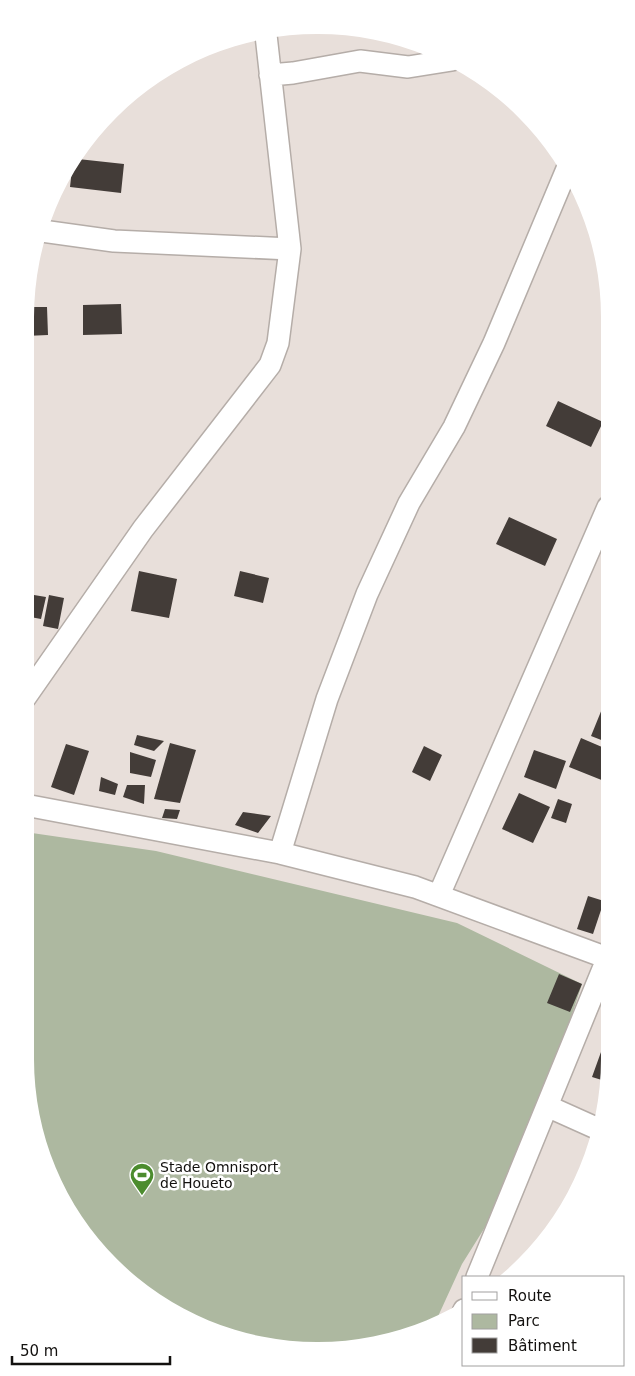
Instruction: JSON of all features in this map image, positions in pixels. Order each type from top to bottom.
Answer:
[{"type":"street","points":[[34,685],[143,529],[270,364],[278,343],[290,249],[266,38]]},
{"type":"street","points":[[270,75],[293,73],[360,61],[408,67],[441,62]]},
{"type":"street","points":[[280,853],[327,699],[367,594],[410,502],[454,427],[494,343],[564,177]]},
{"type":"street","points":[[47,232],[114,241],[290,249]]},
{"type":"street","points":[[439,895],[601,523]]},
{"type":"street","points":[[34,807],[280,853],[415,887],[601,954]]},
{"type":"street","points":[[477,1276],[601,976]]},
{"type":"street","points":[[547,1106],[593,1127]]},
{"type":"green space","points":[[34,833],[156,851],[457,923],[582,984],[544,1100],[534,1149],[462,1264],[439,1315],[409,1327],[373,1337],[336,1342],[299,1342],[244,1333],[192,1313],[145,1284],[104,1246],[82,1216],[63,1184],[49,1150],[39,1114],[34,1077]]},
{"type":"building","points":[[82,159],[124,164],[121,193],[70,187],[71,178]]},
{"type":"building","points":[[121,304],[122,334],[83,335],[83,305]]},
{"type":"building","points":[[34,307],[47,307],[48,335],[34,336]]},
{"type":"building","points":[[558,401],[601,421],[601,426],[591,447],[546,426]]},
{"type":"building","points":[[509,517],[557,539],[545,566],[496,544]]},
{"type":"building","points":[[139,571],[177,579],[169,618],[131,611]]},
{"type":"building","points":[[240,571],[269,578],[263,603],[234,596]]},
{"type":"building","points":[[34,595],[46,597],[41,619],[34,618]]},
{"type":"building","points":[[49,595],[64,598],[58,629],[43,626]]},
{"type":"building","points":[[601,711],[601,740],[591,736]]},
{"type":"building","points":[[137,735],[164,741],[154,751],[134,745]]},
{"type":"building","points":[[581,738],[601,747],[601,780],[569,767]]},
{"type":"building","points":[[170,743],[196,750],[180,803],[154,799]]},
{"type":"building","points":[[66,744],[89,751],[74,795],[51,787]]},
{"type":"building","points":[[424,746],[442,755],[430,781],[412,772]]},
{"type":"building","points":[[534,750],[566,761],[556,789],[524,777]]},
{"type":"building","points":[[130,752],[156,760],[151,777],[130,773]]},
{"type":"building","points":[[101,777],[118,784],[115,795],[99,791]]},
{"type":"building","points":[[127,785],[145,785],[144,804],[123,797]]},
{"type":"building","points":[[519,793],[550,807],[533,843],[502,829]]},
{"type":"building","points":[[558,799],[572,804],[566,823],[551,818]]},
{"type":"building","points":[[165,809],[180,810],[177,819],[162,818]]},
{"type":"building","points":[[243,812],[271,816],[258,833],[235,825]]},
{"type":"building","points":[[588,896],[601,900],[601,910],[593,934],[577,929]]},
{"type":"building","points":[[559,974],[582,984],[570,1012],[547,1003]]},
{"type":"building","points":[[601,1052],[601,1080],[592,1077]]},
{"type":"place","name":"Stade Omnisport de Houeto","points":[[142,1196]]}]
